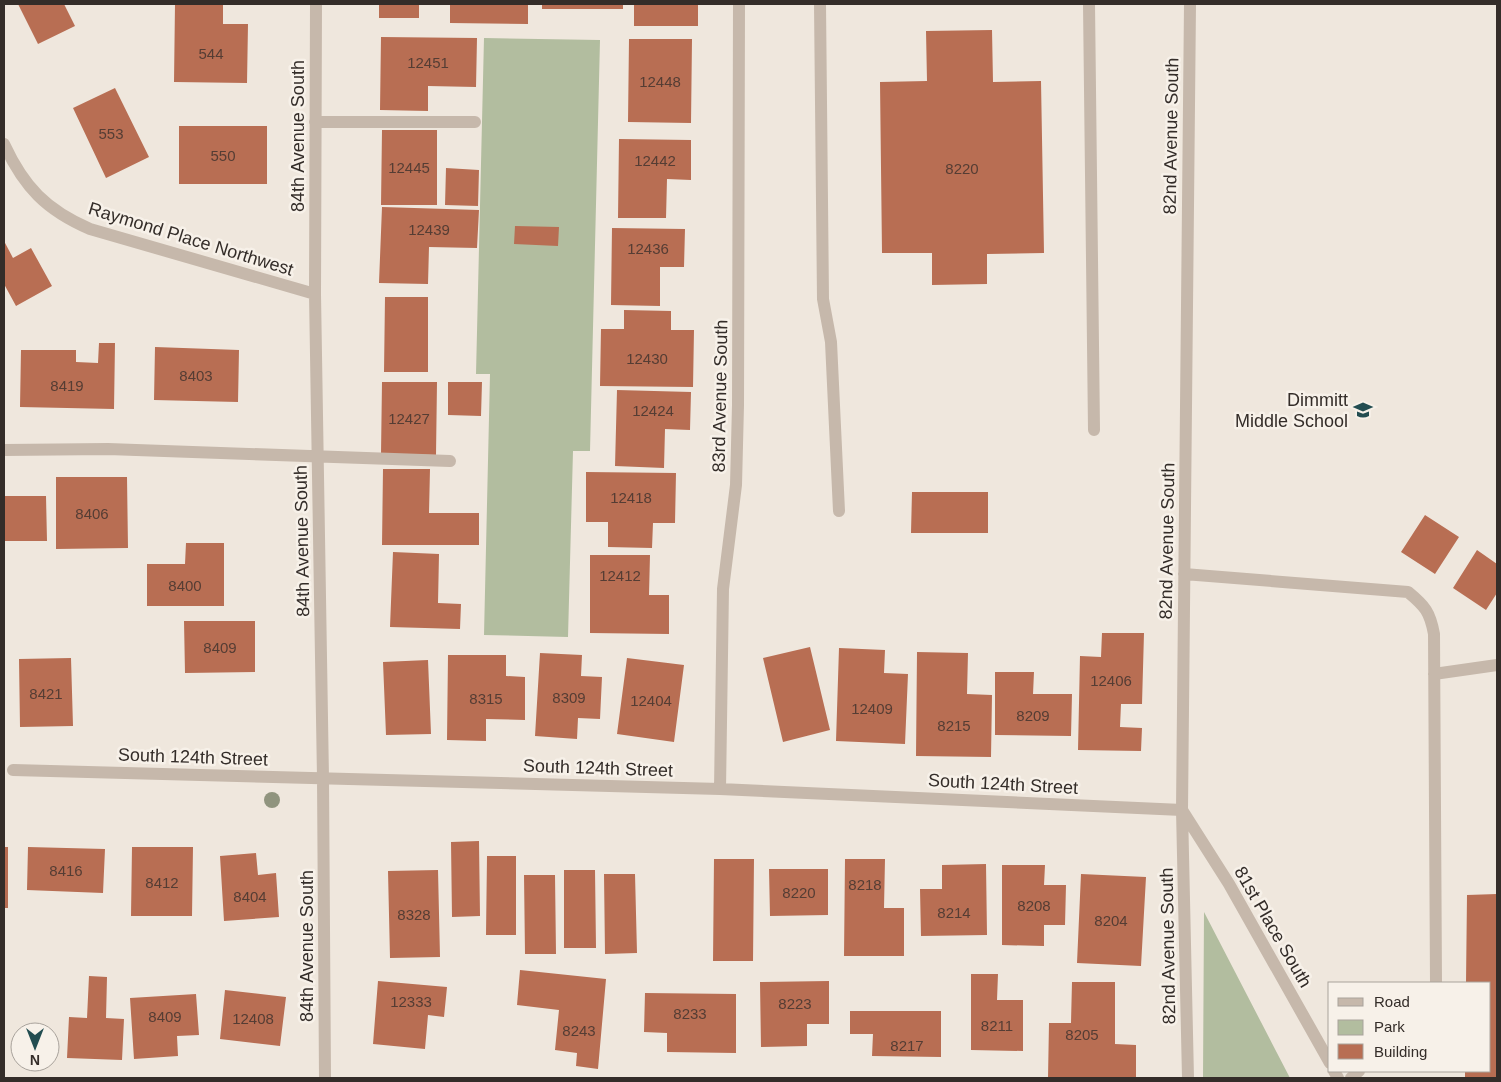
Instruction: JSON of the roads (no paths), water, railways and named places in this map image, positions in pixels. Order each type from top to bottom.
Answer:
[{"type":"street","name":"84th Avenue South","points":[[316,4],[315,294],[323,778],[325,1078]]},
{"type":"street","name":"83rd Avenue South","points":[[720,789],[724,589],[736,485],[738,405],[739,4]]},
{"type":"street","points":[[820,4],[823,299],[831,342],[838,511]]},
{"type":"street","points":[[1090,4],[1094,430]]},
{"type":"street","name":"82nd Avenue South","points":[[1188,1078],[1182,810],[1190,4]]},
{"type":"street","points":[[315,122],[475,122]]},
{"type":"street","name":"Raymond Place Northwest","points":[[4,144],[16,171],[41,200],[65,218],[90,229],[315,294]]},
{"type":"street","points":[[4,450],[108,449],[450,461]]},
{"type":"street","points":[[1184,574],[1408,592],[1423,605],[1431,617],[1434,634],[1436,982]]},
{"type":"street","points":[[1434,674],[1497,665]]},
{"type":"street","name":"South 124th Street","points":[[13,770],[720,789],[1182,810]]},
{"type":"street","name":"81st Place South","points":[[1182,810],[1229,884],[1328,1059]]},
{"type":"place","name":"Dimmitt Middle School","points":[[1363,410]]}]
